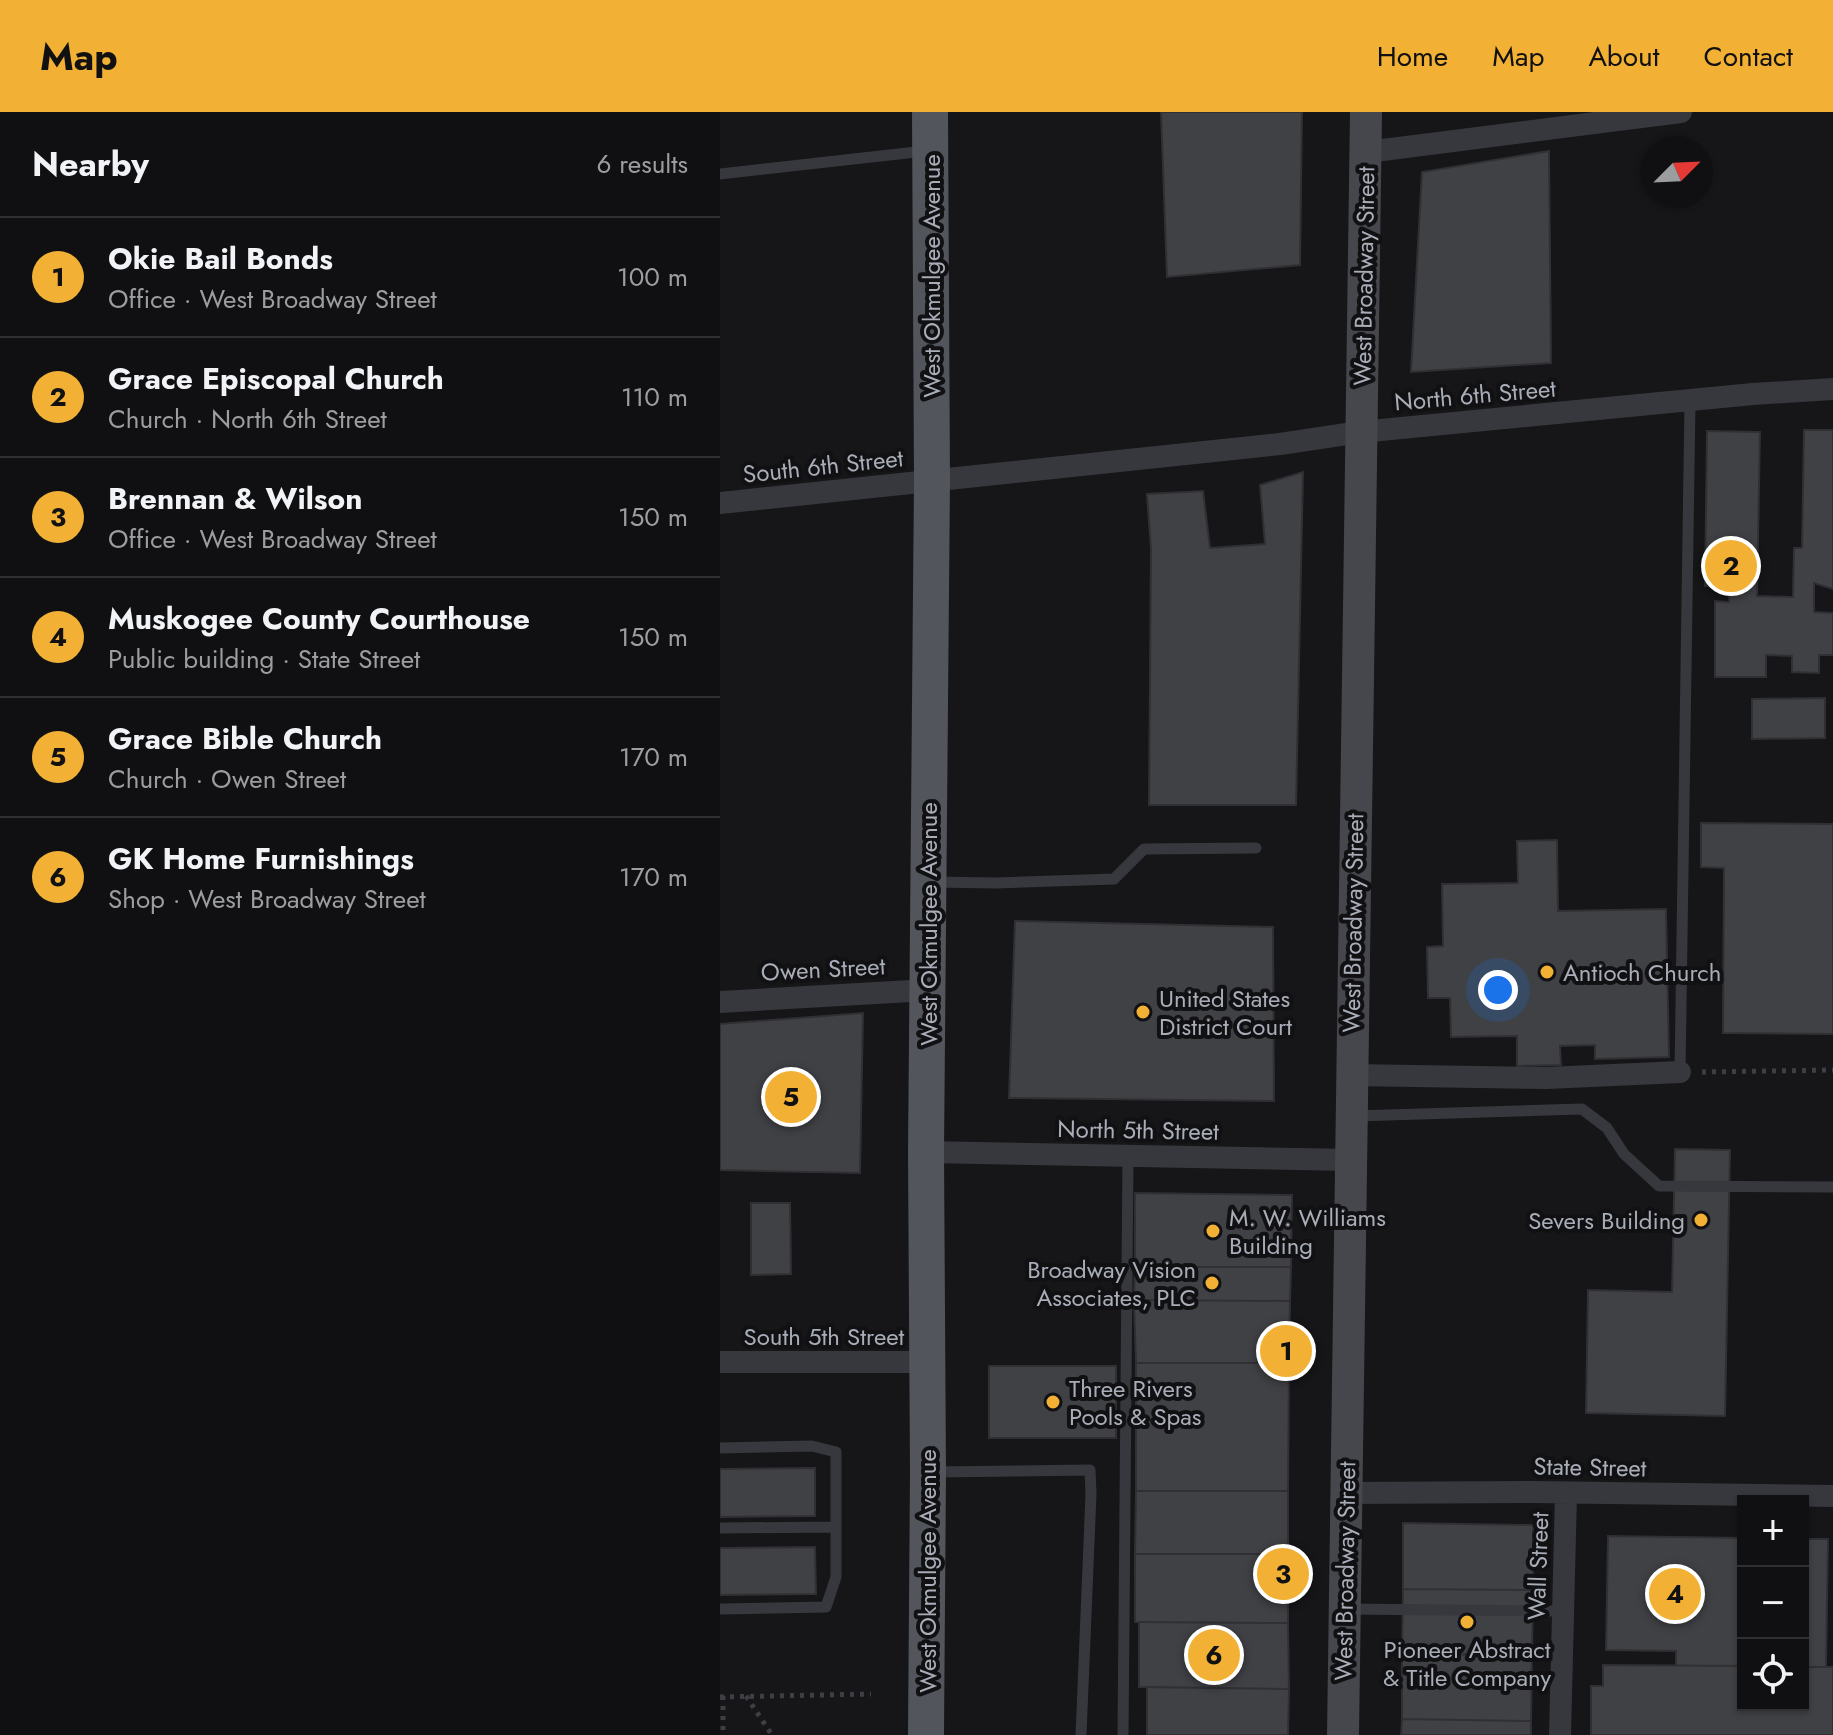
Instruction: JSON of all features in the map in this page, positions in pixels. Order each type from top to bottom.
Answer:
[{"type":"main road","name":"West Okmulgee Avenue","points":[[926,1735],[926,1152],[932,480],[930,112]]},
{"type":"street","name":"West Broadway Street","points":[[1343,1735],[1366,112]]},
{"type":"street","points":[[1367,152],[1681,112]]},
{"type":"street","name":"North 6th Street","points":[[932,480],[1280,444],[1360,432],[1833,389]]},
{"type":"street","name":"South 6th Street","points":[[720,503],[932,480]]},
{"type":"street","name":"Owen Street","points":[[720,1002],[929,990]]},
{"type":"street","points":[[1351,1075],[1547,1078],[1680,1072]]},
{"type":"street","name":"North 5th Street","points":[[926,1152],[1350,1160]]},
{"type":"street","name":"South 5th Street","points":[[720,1362],[928,1362]]},
{"type":"street","name":"State Street","points":[[1346,1493],[1833,1496]]},
{"type":"street","name":"Wall Street","points":[[1560,1735],[1566,1494]]},
{"type":"lane","points":[[720,174],[930,150]]},
{"type":"lane","points":[[1680,1072],[1690,401]]},
{"type":"lane","points":[[928,882],[1114,879],[1144,849],[1256,848]]},
{"type":"lane","points":[[1350,1116],[1582,1109],[1607,1128],[1624,1154],[1659,1186],[1833,1187]]},
{"type":"lane","points":[[1123,1735],[1128,1156]]},
{"type":"lane","points":[[720,1448],[812,1446],[836,1452],[836,1577],[826,1607],[720,1609]]},
{"type":"lane","points":[[928,1472],[1090,1470],[1081,1735]]},
{"type":"lane","points":[[720,1528],[836,1527]]},
{"type":"lane","points":[[1345,1609],[1563,1611]]},
{"type":"path","points":[[1680,1072],[1833,1070]]},
{"type":"path","points":[[723,1735],[721,1696],[871,1694]]},
{"type":"path","points":[[746,1696],[772,1735]]},
{"type":"building","points":[[1161,112],[1302,112],[1300,265],[1167,277]]},
{"type":"building","points":[[1549,151],[1551,363],[1411,372],[1422,172]]},
{"type":"building","points":[[1804,430],[1833,430],[1833,589],[1814,583],[1814,612],[1833,613],[1833,655],[1819,655],[1819,673],[1792,672],[1792,656],[1766,655],[1766,677],[1715,677],[1715,601],[1729,602],[1729,586],[1705,586],[1707,431],[1760,432],[1757,596],[1793,597],[1794,548],[1802,548]]},
{"type":"building","points":[[1303,472],[1296,805],[1149,805],[1151,549],[1147,494],[1203,491],[1210,548],[1265,544],[1260,485]]},
{"type":"building","points":[[1825,698],[1825,738],[1752,739],[1752,699]]},
{"type":"building","points":[[1701,823],[1833,824],[1833,1034],[1723,1033],[1724,868],[1701,867]]},
{"type":"building","name":"Antioch Church","points":[[1557,840],[1558,911],[1666,909],[1669,1057],[1595,1059],[1595,1045],[1560,1046],[1561,1065],[1517,1066],[1517,1036],[1451,1037],[1450,998],[1428,998],[1427,947],[1443,946],[1442,884],[1518,883],[1517,841]]},
{"type":"building","name":"United States District Court","points":[[1015,921],[1273,927],[1274,1101],[1009,1098]]},
{"type":"building","points":[[863,1013],[860,1173],[720,1170],[720,1024]]},
{"type":"building","name":"Severs Building","points":[[1675,1149],[1730,1150],[1725,1416],[1586,1413],[1588,1290],[1672,1292]]},
{"type":"building","name":"M. W. Williams Building","points":[[1135,1193],[1292,1195],[1291,1267],[1135,1267]]},
{"type":"building","points":[[751,1203],[790,1203],[791,1274],[751,1275]]},
{"type":"building","name":"Broadway Vision Associates, PLC","points":[[1135,1267],[1291,1267],[1290,1301],[1134,1300]]},
{"type":"building","points":[[1134,1300],[1290,1301],[1289,1363],[1136,1363]]},
{"type":"building","points":[[1136,1363],[1289,1363],[1288,1491],[1136,1491]]},
{"type":"building","name":"Three Rivers Pools & Spas","points":[[989,1366],[1116,1366],[1116,1438],[989,1438]]},
{"type":"building","points":[[815,1468],[815,1516],[720,1517],[720,1469]]},
{"type":"building","points":[[1136,1491],[1288,1491],[1288,1554],[1135,1554]]},
{"type":"building","points":[[1403,1523],[1533,1525],[1533,1590],[1403,1589]]},
{"type":"building","points":[[1608,1536],[1737,1538],[1737,1666],[1676,1666],[1676,1651],[1606,1650]]},
{"type":"building","points":[[1809,1539],[1828,1539],[1826,1667],[1809,1667]]},
{"type":"building","points":[[815,1547],[816,1594],[720,1595],[720,1548]]},
{"type":"building","points":[[1135,1554],[1288,1554],[1288,1623],[1135,1622]]},
{"type":"building","name":"Pioneer Abstract & Title Company","points":[[1403,1589],[1533,1590],[1532,1655],[1402,1654]]},
{"type":"building","points":[[1139,1622],[1288,1623],[1289,1689],[1139,1687]]},
{"type":"building","points":[[1402,1654],[1532,1655],[1531,1721],[1402,1719]]},
{"type":"building","points":[[1603,1665],[1737,1666],[1737,1711],[1809,1711],[1809,1667],[1833,1667],[1833,1735],[1591,1735],[1591,1686],[1603,1686]]},
{"type":"building","points":[[1147,1687],[1289,1689],[1288,1735],[1147,1735]]},
{"type":"building","points":[[1402,1719],[1531,1721],[1531,1735],[1401,1735]]},
{"type":"place","name":"Grace Episcopal Church","points":[[1731,566]]},
{"type":"place","name":"Antioch Church","points":[[1547,972]]},
{"type":"place","name":"United States District Court","points":[[1143,1012]]},
{"type":"place","name":"Grace Bible Church","points":[[791,1097]]},
{"type":"place","name":"Severs Building","points":[[1701,1220]]},
{"type":"place","name":"M. W. Williams Building","points":[[1213,1231]]},
{"type":"place","name":"Broadway Vision Associates, PLC","points":[[1212,1283]]},
{"type":"place","name":"Okie Bail Bonds","points":[[1286,1351]]},
{"type":"place","name":"Three Rivers Pools & Spas","points":[[1053,1402]]},
{"type":"place","name":"Brennan & Wilson","points":[[1283,1574]]},
{"type":"place","name":"Muskogee County Courthouse","points":[[1675,1594]]},
{"type":"place","name":"Pioneer Abstract & Title Company","points":[[1467,1622]]},
{"type":"place","name":"GK Home Furnishings","points":[[1214,1655]]}]
